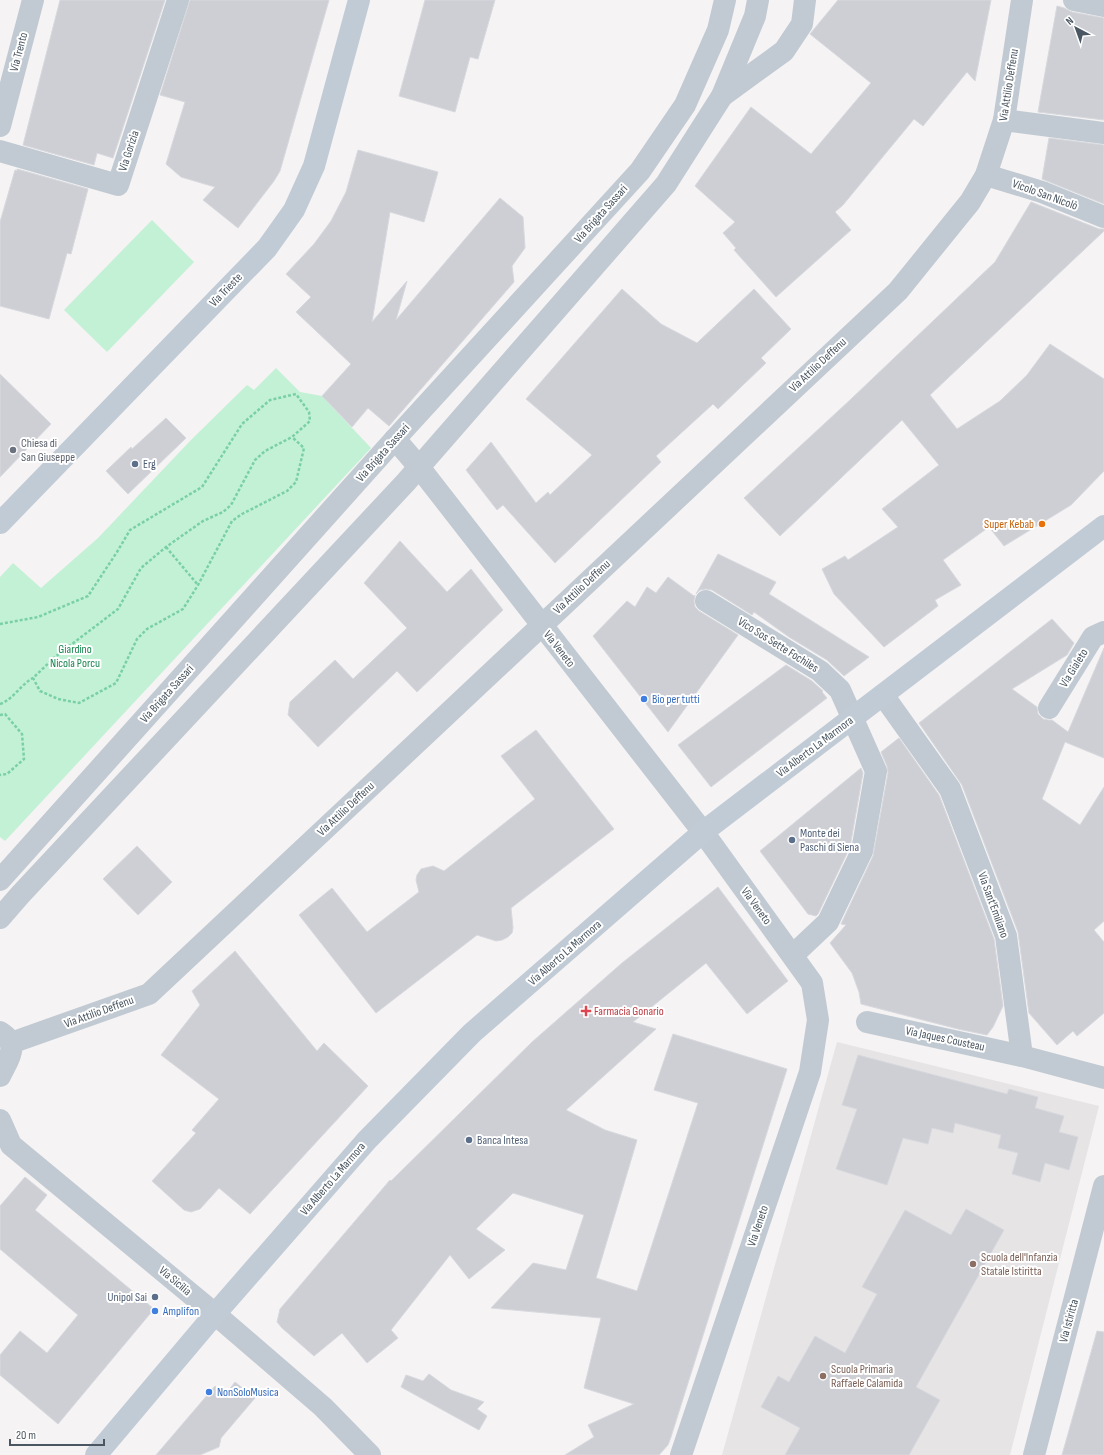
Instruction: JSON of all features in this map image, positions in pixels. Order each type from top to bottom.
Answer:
[{"type":"street","name":"Via Trento","points":[[0,126],[33,0]]},
{"type":"street","name":"Via Gorizia","points":[[0,151],[118,185],[178,0]]},
{"type":"street","name":"Via Trieste","points":[[0,523],[267,248],[294,210],[314,166],[359,0]]},
{"type":"street","name":"Via Brigata Sassari","points":[[0,880],[395,439],[640,171],[685,105],[718,30],[725,0]]},
{"type":"street","points":[[0,918],[20,894],[419,467],[666,184],[722,96],[755,16],[758,0]]},
{"type":"street","points":[[722,96],[784,51],[802,24],[805,0]]},
{"type":"street","name":"Via Attilio Deffenu","points":[[5,1038],[148,994],[898,291],[970,202],[986,175],[1004,120],[1022,0]]},
{"type":"street","points":[[1074,0],[1104,6]]},
{"type":"street","points":[[1004,120],[1104,133]]},
{"type":"street","name":"Vicolo San Nicolò","points":[[986,175],[1042,192],[1104,217]]},
{"type":"street","name":"Via Veneto","points":[[395,439],[419,467],[703,832],[812,983],[818,1020],[810,1072],[681,1455]]},
{"type":"street","name":"Via Alberto La Marmora","points":[[96,1455],[215,1314],[367,1140],[472,1033],[703,832],[1104,526]]},
{"type":"street","name":"Vico Sos Sette Fochiles","points":[[706,601],[820,671],[840,690],[876,771],[862,851],[828,922],[793,955]]},
{"type":"street","name":"Via Gialeto","points":[[1049,708],[1093,637],[1104,632]]},
{"type":"street","name":"Via Sant'Emiliano","points":[[883,695],[950,789],[1004,929],[1022,1056]]},
{"type":"street","name":"Via Jaques Cousteau","points":[[867,1022],[1022,1056]]},
{"type":"street","points":[[0,1076],[12,1052],[5,1038]]},
{"type":"street","points":[[1022,1056],[1104,1078]]},
{"type":"street","name":"Via Sicilia","points":[[0,1120],[5,1140],[215,1314],[323,1407],[370,1455]]},
{"type":"street","name":"Via Istiritta","points":[[1034,1455],[1104,1186]]},
{"type":"path","points":[[0,624],[38,617],[88,596],[118,552],[130,530],[202,487],[242,424],[270,400],[296,394],[309,412],[310,421],[292,437],[266,451],[255,460],[231,505],[222,512],[203,521],[166,547],[141,568],[118,609],[55,658],[33,678],[26,682],[18,692],[0,704]]},
{"type":"path","points":[[33,678],[40,691],[58,699],[79,703],[116,683],[137,638],[147,629],[183,609],[232,521],[242,514],[287,491],[296,482],[304,448],[292,437]]},
{"type":"path","points":[[166,547],[198,584]]},
{"type":"path","points":[[0,714],[5,714],[22,734],[24,759],[7,774],[0,775]]},
{"type":"shaded area","points":[[837,1042],[1099,1106],[1010,1455],[722,1455]]},
{"type":"green space","points":[[152,220],[194,262],[107,352],[64,310]]},
{"type":"green space","name":"Giardino Nicola Porcu","points":[[276,368],[300,392],[322,396],[371,448],[5,841],[0,837],[0,577],[13,563],[41,588],[98,538],[191,440],[247,385],[254,390]]},
{"type":"building","points":[[60,0],[165,0],[113,158],[97,153],[94,165],[23,145]]},
{"type":"building","points":[[190,0],[329,0],[280,171],[238,228],[203,200],[215,187],[181,177],[166,164],[185,102],[160,95]]},
{"type":"building","points":[[425,0],[495,0],[478,59],[470,57],[455,112],[399,96]]},
{"type":"building","points":[[838,0],[991,0],[975,81],[967,72],[923,126],[914,119],[843,205],[835,212],[851,230],[776,297],[734,250],[736,248],[723,233],[735,222],[695,186],[751,107],[811,154],[871,83],[810,34]]},
{"type":"building","points":[[1057,6],[1072,12],[1104,18],[1104,120],[1038,112]]},
{"type":"building","points":[[1049,138],[1104,145],[1104,204],[1042,179]]},
{"type":"building","points":[[358,150],[438,172],[424,222],[390,212],[372,322],[407,281],[396,320],[500,198],[523,217],[525,248],[512,266],[514,282],[389,426],[368,408],[352,427],[322,396],[351,364],[296,312],[311,297],[286,274],[314,244],[331,221],[346,192]]},
{"type":"building","points":[[17,169],[88,189],[71,254],[67,253],[49,319],[0,306],[0,222],[15,170],[17,171]]},
{"type":"building","points":[[1031,202],[1099,229],[1104,229],[1104,231],[930,395],[957,429],[1000,401],[1027,375],[1050,344],[1104,379],[1104,471],[1071,505],[1004,546],[989,527],[943,560],[961,585],[935,600],[938,606],[884,647],[834,594],[822,569],[845,556],[848,560],[898,527],[882,509],[939,465],[902,420],[780,536],[744,498],[850,400],[995,262]]},
{"type":"building","points":[[622,289],[661,324],[697,343],[754,289],[791,329],[761,358],[766,363],[718,409],[713,404],[656,456],[661,462],[555,563],[503,505],[497,510],[466,470],[491,442],[536,503],[548,492],[550,495],[592,455],[526,399]]},
{"type":"building","name":"Chiesa di San Giuseppe","points":[[0,374],[51,424],[0,477]]},
{"type":"building","points":[[166,418],[186,438],[128,494],[106,471],[131,447],[132,449]]},
{"type":"building","points":[[400,541],[447,592],[471,569],[503,610],[417,692],[397,671],[318,747],[288,715],[290,702],[335,660],[353,679],[407,628],[364,583]]},
{"type":"building","points":[[718,554],[776,582],[769,594],[869,657],[844,676],[827,660],[789,637],[754,612],[752,615],[712,590],[700,590],[696,594]]},
{"type":"building","points":[[668,577],[694,596],[695,595],[695,607],[699,611],[738,635],[668,732],[593,636],[627,601],[635,607],[647,587],[656,593]]},
{"type":"building","points":[[1052,619],[1074,643],[1067,655],[1012,689],[1037,707],[1038,714],[1043,719],[1052,720],[1068,732],[1104,648],[1104,758],[1065,742],[1042,799],[1080,825],[1104,787],[1104,921],[1094,930],[1104,942],[1104,1013],[1077,1036],[1073,1031],[1057,1045],[1029,1013],[1018,932],[962,785],[919,723]]},
{"type":"building","points":[[786,665],[812,681],[823,691],[822,692],[827,698],[711,787],[678,745]]},
{"type":"building","points":[[536,730],[614,829],[511,908],[513,928],[512,933],[508,937],[496,941],[477,935],[376,1013],[299,915],[332,888],[367,932],[419,892],[416,880],[421,869],[433,866],[444,871],[535,799],[501,756]]},
{"type":"building","points":[[899,738],[939,795],[994,939],[1003,1006],[993,1027],[987,1035],[861,1004],[859,992],[852,973],[830,943],[846,925],[841,924],[873,856],[888,773],[887,766],[881,752]]},
{"type":"building","points":[[861,768],[863,773],[850,847],[818,914],[816,916],[808,914],[760,851]]},
{"type":"building","points":[[137,846],[172,882],[138,915],[103,879]]},
{"type":"building","points":[[718,887],[788,981],[747,1014],[706,963],[633,1022],[656,1029],[566,1110],[605,1130],[637,1140],[596,1278],[637,1291],[698,1103],[654,1090],[673,1034],[787,1069],[671,1437],[668,1445],[659,1455],[565,1455],[594,1437],[588,1425],[634,1404],[584,1388],[601,1318],[491,1308],[533,1263],[566,1270],[584,1215],[513,1193],[476,1229],[505,1250],[469,1279],[450,1255],[391,1330],[398,1338],[367,1363],[342,1333],[314,1356],[282,1328],[277,1322],[280,1309],[390,1180],[391,1181],[532,1042],[622,963]]},
{"type":"building","points":[[235,951],[317,1051],[324,1043],[368,1086],[250,1214],[219,1188],[200,1209],[191,1212],[184,1210],[152,1181],[196,1133],[192,1130],[219,1099],[161,1055],[200,1005],[192,991]]},
{"type":"building","points":[[858,1055],[1007,1094],[1009,1089],[1038,1097],[1035,1108],[1064,1116],[1059,1132],[1078,1137],[1069,1170],[1045,1163],[1040,1182],[1012,1174],[1018,1153],[998,1148],[1001,1135],[955,1123],[953,1133],[932,1128],[928,1144],[903,1138],[887,1185],[836,1169],[857,1109],[842,1105]]},
{"type":"building","points":[[25,1177],[47,1195],[35,1210],[154,1309],[58,1424],[0,1375],[0,1355],[20,1331],[47,1353],[78,1315],[0,1249],[0,1206]]},
{"type":"building","points":[[966,1209],[1004,1230],[916,1387],[940,1400],[909,1455],[785,1455],[800,1428],[761,1407],[778,1376],[789,1382],[815,1336],[845,1353],[877,1294],[862,1287],[905,1210],[951,1235]]},
{"type":"building","points":[[1097,1331],[1104,1332],[1104,1455],[1062,1455]]},
{"type":"building","points":[[429,1374],[451,1390],[484,1402],[477,1409],[487,1416],[479,1430],[401,1387],[406,1375],[423,1381]]},
{"type":"building","points":[[235,1382],[255,1398],[221,1438],[219,1447],[200,1455],[156,1455],[215,1386],[225,1395]]},
{"type":"place","name":"Chiesa di San Giuseppe","points":[[13,450]]},
{"type":"place","name":"Erg","points":[[135,464]]},
{"type":"place","name":"Super Kebab","points":[[1042,524]]},
{"type":"place","name":"Bio per tutti","points":[[644,699]]},
{"type":"place","name":"Monte dei Paschi di Siena","points":[[792,840]]},
{"type":"place","name":"Farmacia Gonario","points":[[586,1011]]},
{"type":"place","name":"Banca Intesa","points":[[469,1140]]},
{"type":"place","name":"Scuola dell'Infanzia Statale Istiritta","points":[[973,1264]]},
{"type":"place","name":"Unipol Sai","points":[[155,1297]]},
{"type":"place","name":"Amplifon","points":[[155,1311]]},
{"type":"place","name":"Scuola Primaria Raffaele Calamida","points":[[823,1376]]},
{"type":"place","name":"NonSoloMusica","points":[[209,1392]]}]
